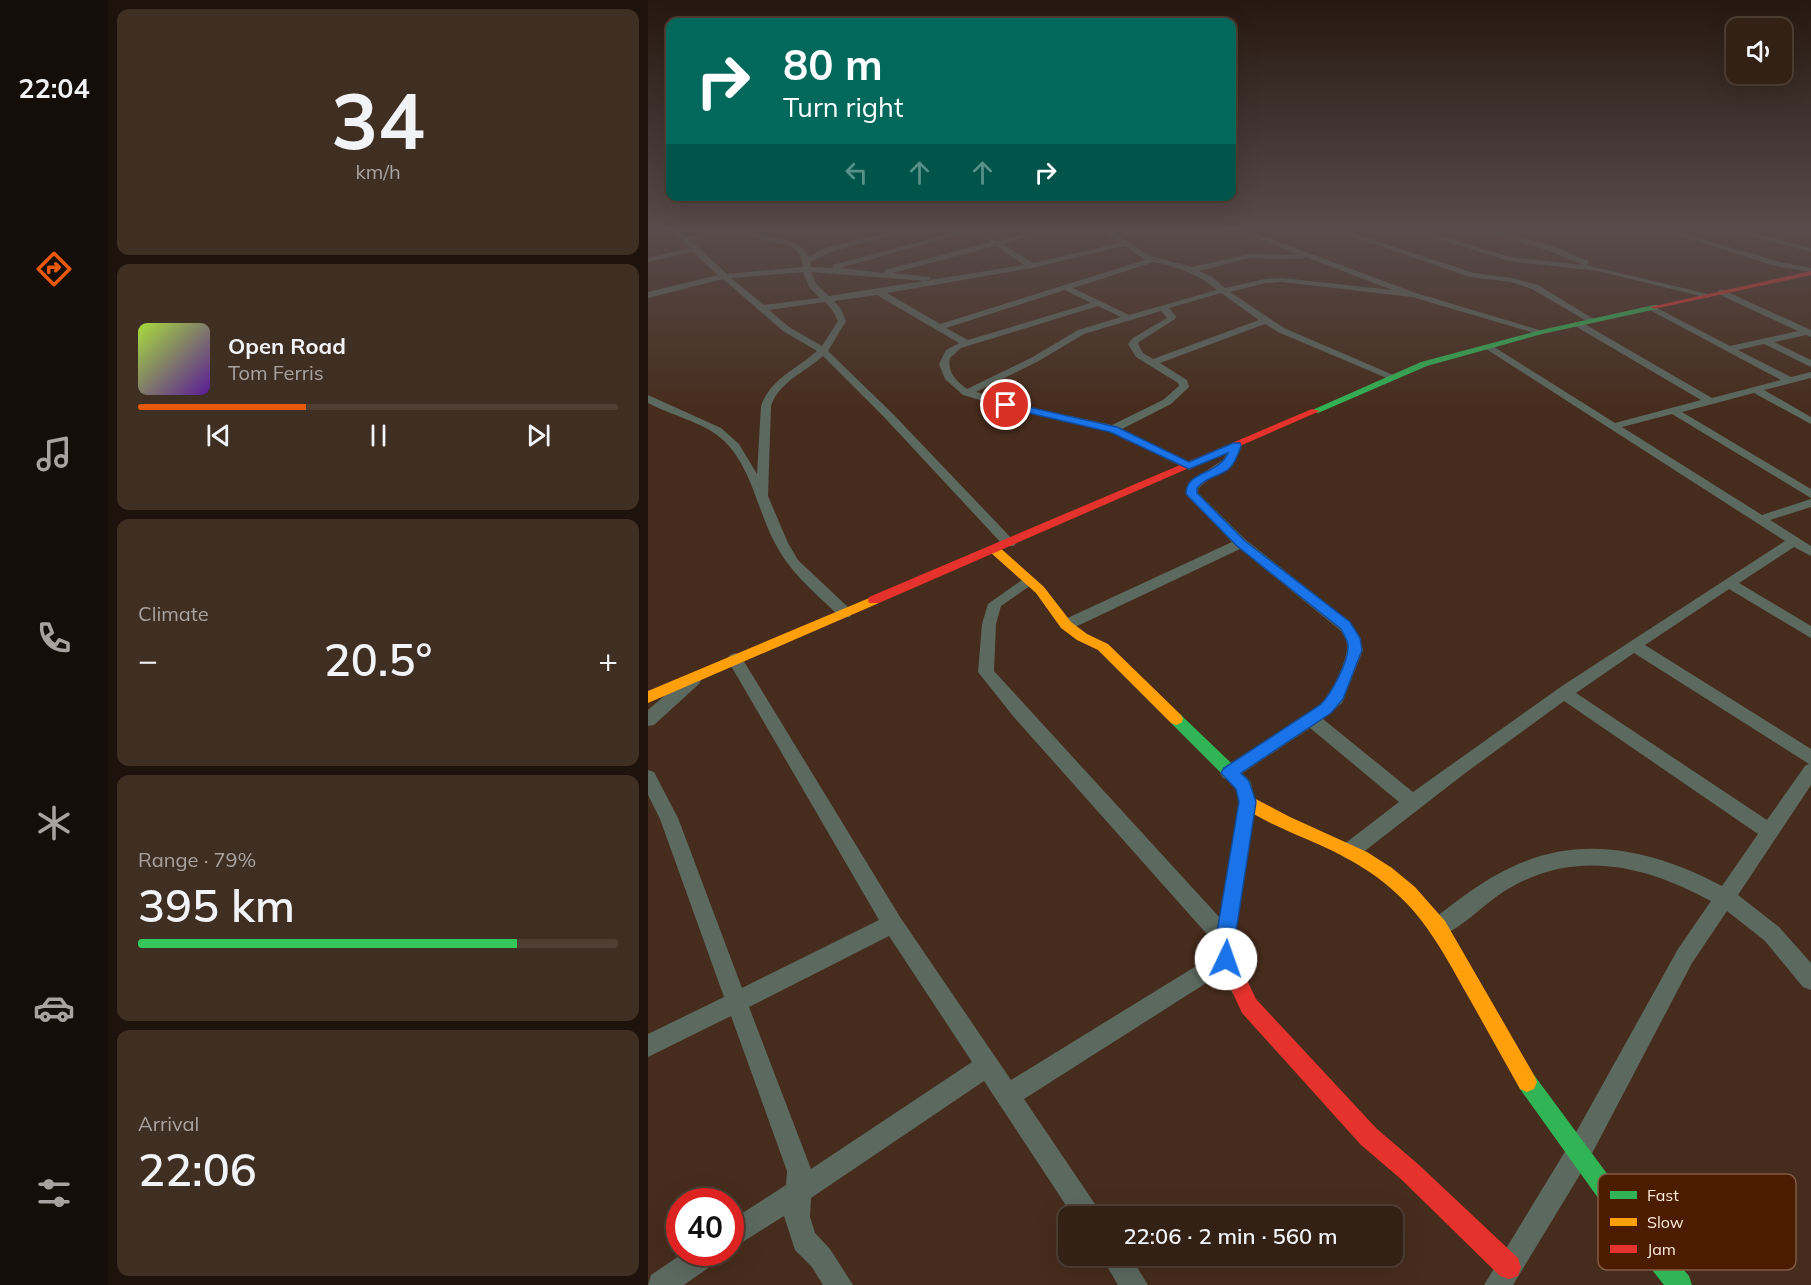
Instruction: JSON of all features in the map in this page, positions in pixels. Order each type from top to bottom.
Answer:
[{"type":"street","points":[[648,295],[669,289]]},
{"type":"street","points":[[741,289],[786,329],[823,351],[888,415],[1009,543]]},
{"type":"street","points":[[762,496],[766,406],[769,394],[779,383],[823,351],[842,321],[837,308],[817,289]]},
{"type":"street","points":[[762,308],[899,289]]},
{"type":"street","points":[[939,327],[1059,289]]},
{"type":"street","points":[[1069,289],[1127,317]]},
{"type":"street","points":[[1221,289],[1264,321],[1393,377]]},
{"type":"street","points":[[967,393],[1034,360],[1081,332],[1232,289]]},
{"type":"street","points":[[1360,289],[1413,295]]},
{"type":"street","points":[[1397,289],[1541,332]]},
{"type":"street","points":[[1538,289],[1593,321]]},
{"type":"street","points":[[1695,289],[1714,293],[1809,333]]},
{"type":"street","points":[[648,697],[1424,364],[1541,332],[1735,289]]},
{"type":"street","points":[[880,292],[966,343]]},
{"type":"street","points":[[1096,304],[966,343],[949,351],[943,363],[948,376],[959,389],[967,393],[1022,409],[1113,429],[1189,466]]},
{"type":"street","points":[[1113,429],[1167,402],[1184,387],[1183,382],[1139,355],[1133,344],[1171,319],[1172,316],[1163,308]]},
{"type":"street","points":[[1650,308],[1787,380]]},
{"type":"street","points":[[1152,363],[1264,321]]},
{"type":"street","points":[[1578,324],[1710,402]]},
{"type":"street","points":[[1728,349],[1809,333]]},
{"type":"street","points":[[1765,341],[1811,364]]},
{"type":"street","points":[[1488,347],[1811,552]]},
{"type":"street","points":[[1614,426],[1811,375]]},
{"type":"street","points":[[1754,389],[1811,421]]},
{"type":"street","points":[[648,398],[664,407],[716,427],[732,441],[745,460],[781,543],[793,563],[845,613]]},
{"type":"street","points":[[1674,411],[1811,494]]},
{"type":"street","points":[[1229,773],[1311,719],[1336,699],[1355,650],[1353,638],[1345,626],[1241,543],[1192,494],[1192,488],[1199,479],[1224,468],[1236,446]]},
{"type":"street","points":[[1762,519],[1811,503]]},
{"type":"street","points":[[1350,851],[1412,802],[1566,694],[1794,541]]},
{"type":"street","points":[[1066,625],[1241,543]]},
{"type":"street","points":[[994,549],[1040,590],[1066,625],[1082,637],[1103,647],[1244,786],[1248,802],[1226,949],[1007,1096]]},
{"type":"street","points":[[1029,580],[995,604],[990,624],[986,672],[1043,738],[1126,827],[1202,916],[1226,949],[1249,1006],[1368,1137],[1410,1172],[1504,1276],[1578,1154],[1685,956],[1811,771]]},
{"type":"street","points":[[1729,583],[1811,633]]},
{"type":"street","points":[[1635,646],[1811,758]]},
{"type":"street","points":[[735,659],[893,924],[1081,1206]]},
{"type":"street","points":[[648,720],[700,674]]},
{"type":"street","points":[[1566,694],[1770,832]]},
{"type":"street","points":[[1311,719],[1412,802]]},
{"type":"street","points":[[648,777],[653,802],[669,818],[739,1002],[799,1171],[800,1190],[797,1217],[804,1241],[821,1258],[839,1285]]},
{"type":"street","points":[[1248,802],[1268,817],[1350,851],[1406,889],[1424,907],[1439,927],[1514,1061],[1578,1154],[1598,1177]]},
{"type":"street","points":[[1439,927],[1481,896],[1530,868],[1578,855],[1625,858],[1669,870],[1725,897],[1772,934],[1811,979]]},
{"type":"street","points":[[648,1046],[893,924]]},
{"type":"street","points":[[744,1228],[987,1066]]},
{"type":"street","points":[[661,1285],[689,1266]]},
{"type":"street","points":[[1121,1266],[1134,1285]]},
{"type":"street","points":[[1668,1270],[1680,1285]]},
{"type":"traffic: fast","points":[[1315,411],[1424,364],[1541,332],[1654,307]]},
{"type":"traffic: fast","points":[[1176,719],[1244,786],[1248,802],[1225,938],[1226,959],[1240,987]]},
{"type":"traffic: fast","points":[[1527,1082],[1598,1180]]},
{"type":"traffic: fast","points":[[1668,1270],[1680,1285]]},
{"type":"traffic: slow","points":[[994,549],[1040,590],[1066,625],[1082,637],[1103,647],[1176,719]]},
{"type":"traffic: slow","points":[[648,697],[874,600]]},
{"type":"traffic: slow","points":[[1248,802],[1284,823],[1361,857],[1409,893],[1439,927],[1527,1082]]},
{"type":"traffic: jam","points":[[1654,307],[1737,289]]},
{"type":"traffic: jam","points":[[874,600],[1315,411]]},
{"type":"traffic: jam","points":[[1240,987],[1249,1006],[1369,1137],[1410,1172],[1509,1267]]},
{"type":"route","points":[[1006,405],[1113,429],[1189,466],[1236,446],[1234,454],[1224,468],[1199,479],[1192,488],[1192,494],[1241,543],[1345,626],[1353,638],[1355,650],[1336,699],[1326,709],[1229,773],[1244,786],[1248,802],[1226,938],[1226,959]]}]
